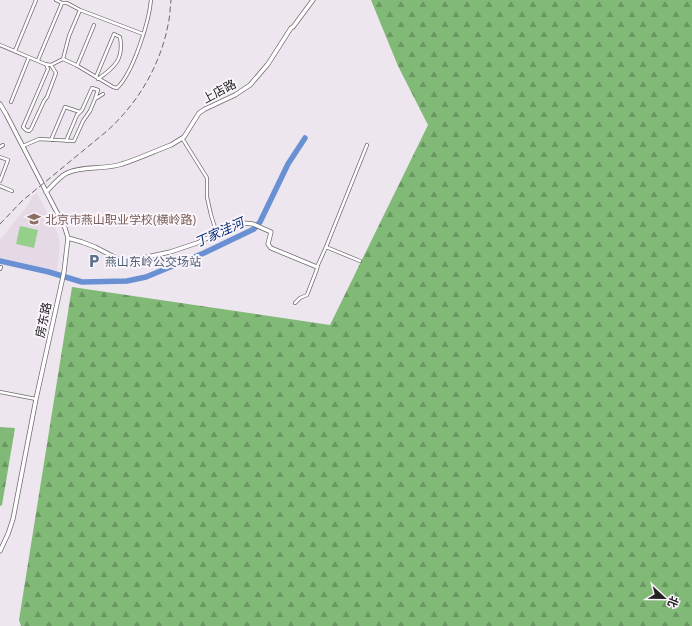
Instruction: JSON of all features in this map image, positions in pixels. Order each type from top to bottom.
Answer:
[{"type":"street","points":[[15,51],[36,0]]},
{"type":"street","points":[[56,0],[62,3],[68,2],[80,10],[143,34]]},
{"type":"street","points":[[0,45],[46,64],[51,64],[63,59],[117,88],[126,75],[141,44],[151,0]]},
{"type":"street","name":"上店路","points":[[46,192],[57,180],[67,173],[79,169],[102,168],[121,164],[171,145],[182,138],[200,113],[205,109],[235,95],[250,85],[268,64],[291,28],[313,0]]},
{"type":"street","points":[[38,60],[62,3]]},
{"type":"street","points":[[63,59],[69,36],[80,10]]},
{"type":"street","points":[[77,66],[94,25]]},
{"type":"street","points":[[114,34],[120,37],[121,43],[118,58],[113,68],[97,78],[114,34]]},
{"type":"street","points":[[11,102],[29,57]]},
{"type":"street","points":[[46,64],[48,69],[23,127],[29,131],[32,129],[44,101],[48,97],[56,73],[51,64]]},
{"type":"street","points":[[23,146],[39,140],[74,142],[83,121],[90,111],[98,90],[92,88],[82,110],[77,115],[66,141]]},
{"type":"street","points":[[95,99],[103,94]]},
{"type":"street","name":"房东路","points":[[0,104],[65,228],[68,238],[64,272],[36,399],[13,519],[0,551]]},
{"type":"street","points":[[51,140],[65,107],[80,112]]},
{"type":"street","points":[[182,138],[207,178],[207,197],[217,234]]},
{"type":"street","points":[[295,303],[300,298],[307,295],[367,145]]},
{"type":"street","points":[[0,157],[8,160],[0,181]]},
{"type":"street","points":[[0,186],[12,191]]},
{"type":"street","points":[[68,238],[95,247],[124,262],[170,252],[197,243],[243,223],[253,224],[271,232],[268,244],[271,248],[317,267]]},
{"type":"street","points":[[326,247],[360,261]]},
{"type":"street","points":[[0,392],[36,399]]},
{"type":"shaded area","name":"北京市燕山职业学校(横岭路)","points":[[37,193],[58,234],[60,246],[57,271],[0,258],[0,240],[29,204],[32,197]]},
{"type":"green space","points":[[371,0],[692,0],[692,626],[21,626],[19,620],[72,287],[330,325],[428,125],[398,66]]},
{"type":"green space","points":[[20,226],[38,230],[34,248],[16,244]]},
{"type":"green space","points":[[0,427],[15,428],[2,505],[0,506]]},
{"type":"waterway","name":"丁家洼河","points":[[0,261],[49,272],[82,282],[127,281],[146,277],[204,253],[254,229],[260,222],[288,164],[305,138]]},
{"type":"railway","points":[[0,224],[22,201],[107,131],[138,96],[159,55],[169,22],[171,0]]},
{"type":"place","name":"北京市燕山职业学校(横岭路)","points":[[34,219]]},
{"type":"place","name":"燕山东岭公交场站","points":[[94,261]]}]
